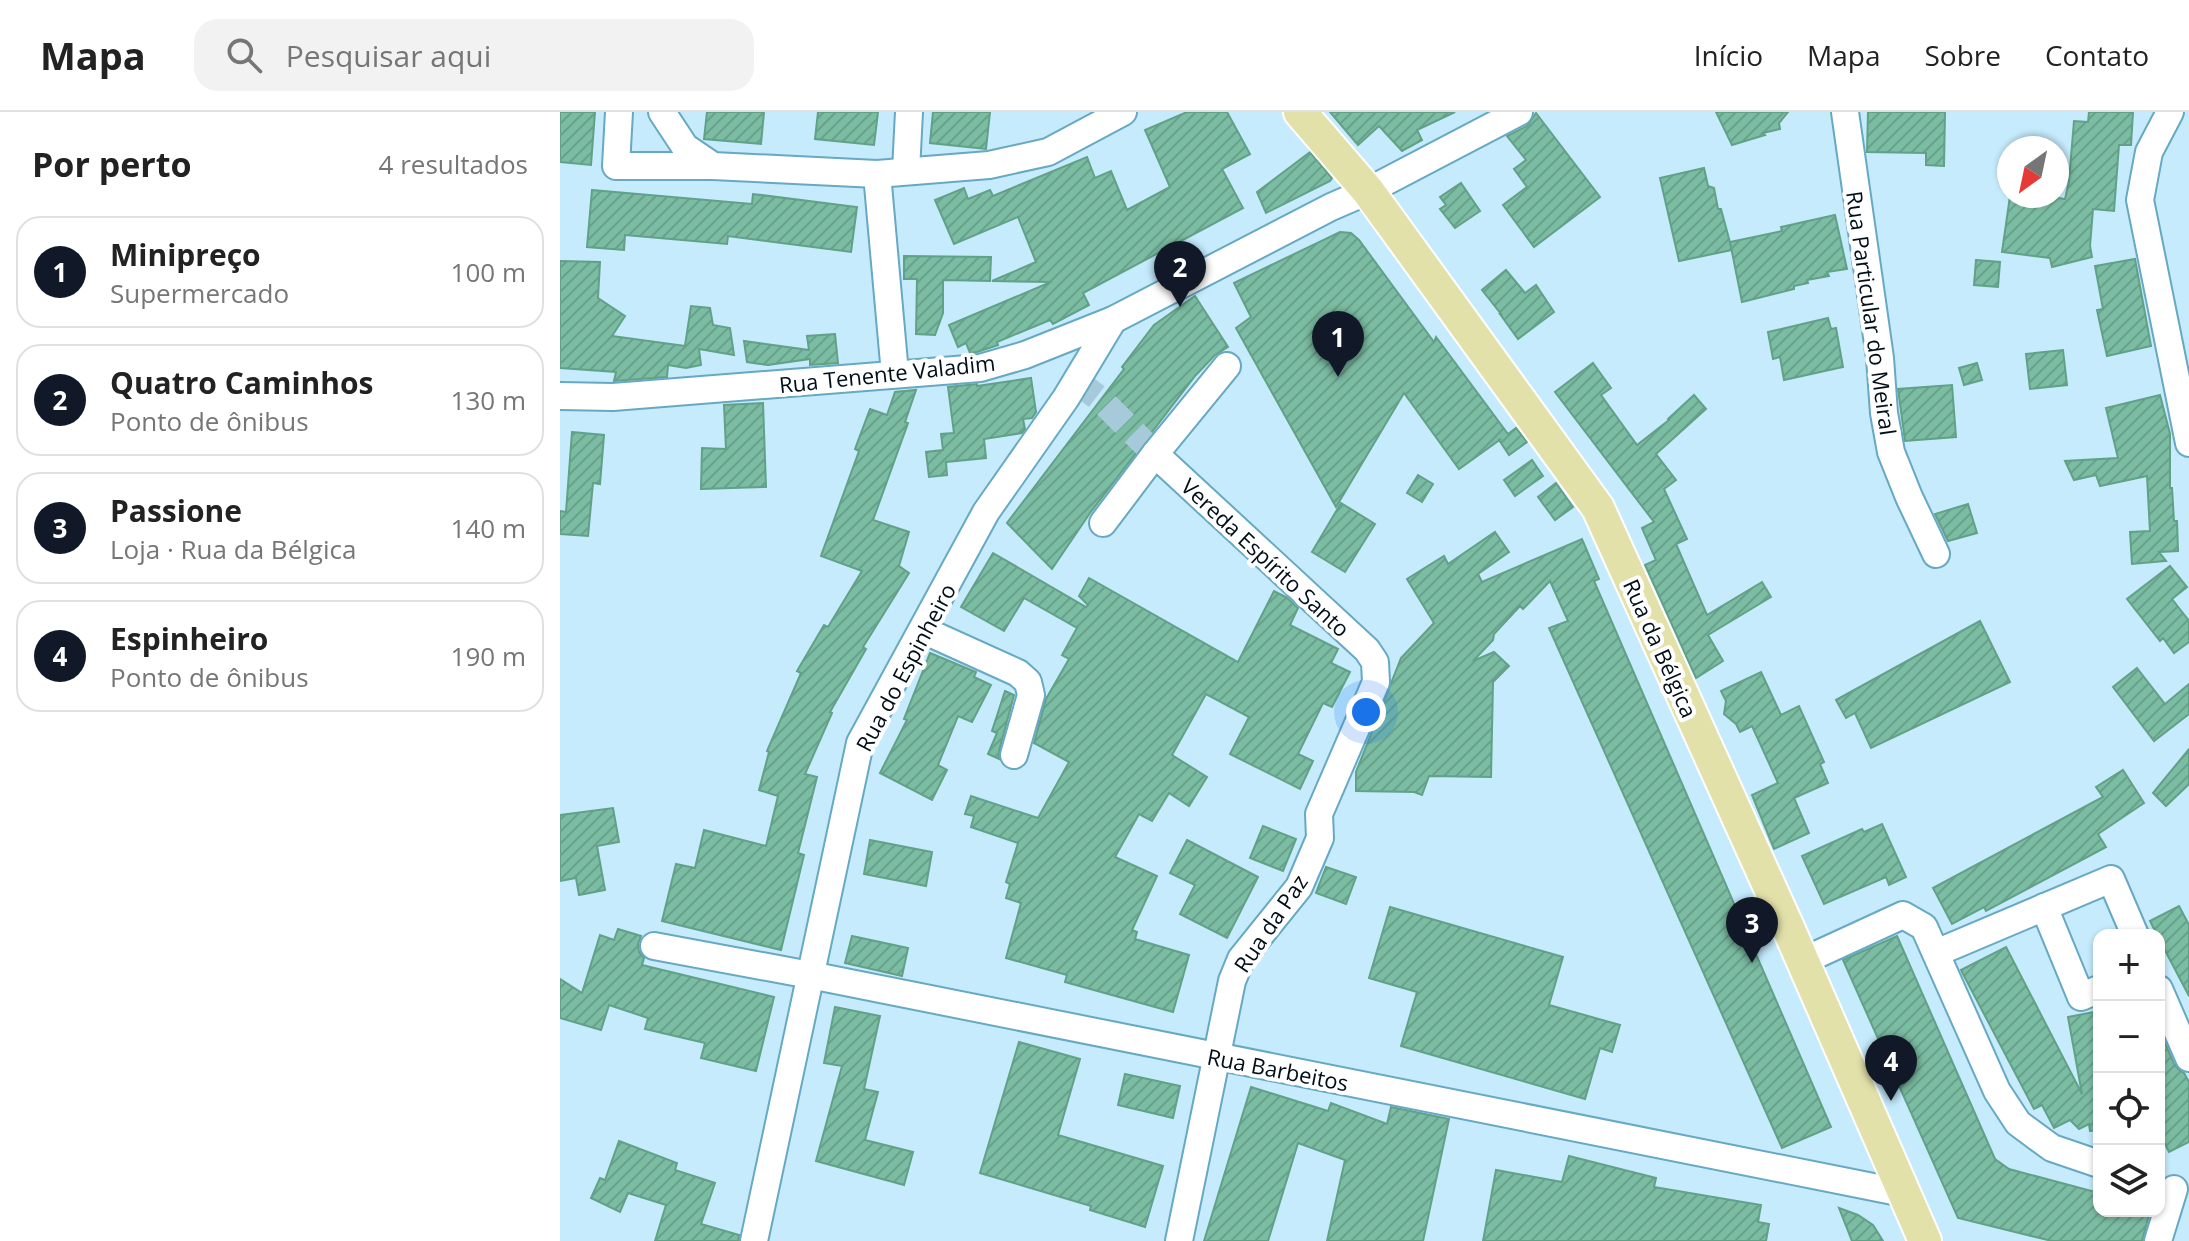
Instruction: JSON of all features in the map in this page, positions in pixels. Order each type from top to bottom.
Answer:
[{"type":"main road","name":"Rua da Bélgica","points":[[1300,112],[1368,191],[1598,508],[1803,961],[1925,1241]]},
{"type":"street","points":[[619,112],[616,166],[713,166],[877,174],[989,165],[1048,152],[1123,112]]},
{"type":"street","points":[[662,112],[685,147],[713,166]]},
{"type":"street","points":[[906,171],[909,112]]},
{"type":"street","name":"Rua Tenente Valadim","points":[[560,396],[613,397],[980,368],[1025,355],[1113,320],[1519,112]]},
{"type":"street","name":"Rua Particular do Meiral","points":[[1845,112],[1891,452],[1936,554]]},
{"type":"street","points":[[2170,112],[2149,152],[2140,200],[2181,364],[2189,443]]},
{"type":"street","points":[[877,174],[895,374]]},
{"type":"street","name":"Rua do Espinheiro","points":[[754,1241],[860,743],[986,512],[1066,398],[1113,320]]},
{"type":"street","points":[[1103,523],[1227,366]]},
{"type":"street","name":"Vereda Espírito Santo","points":[[1155,454],[1367,650],[1375,662]]},
{"type":"street","points":[[923,630],[1018,673],[1028,682],[1031,695],[1014,755]]},
{"type":"street","name":"Rua da Paz","points":[[1179,1241],[1232,981],[1241,959],[1299,887],[1320,838],[1319,814],[1376,682],[1375,662]]},
{"type":"street","points":[[1936,953],[2111,879],[2132,929]]},
{"type":"street","points":[[2044,907],[2081,997],[2093,992]]},
{"type":"street","points":[[1803,961],[1903,915],[1924,927],[1997,1091],[2018,1123],[2052,1148],[2093,1162]]},
{"type":"street","name":"Rua Barbeitos","points":[[654,946],[1903,1193]]},
{"type":"street","points":[[2164,1001],[2189,1058]]},
{"type":"street","points":[[2158,1241],[2174,1188]]},
{"type":"building","points":[[560,112],[595,112],[591,165],[560,162]]},
{"type":"building","points":[[707,112],[764,112],[761,144],[704,139]]},
{"type":"building","points":[[818,112],[878,112],[874,145],[815,139]]},
{"type":"building","points":[[933,112],[990,112],[986,149],[930,143]]},
{"type":"building","points":[[1187,112],[1227,112],[1250,154],[1222,169],[1243,208],[1083,293],[1089,305],[1053,324],[1050,320],[977,352],[970,353],[966,343],[958,347],[949,325],[1051,282],[992,281],[1036,262],[1018,217],[954,244],[935,200],[964,188],[968,199],[990,190],[993,196],[1087,157],[1095,178],[1111,171],[1127,210],[1170,187],[1145,130]]},
{"type":"building","points":[[1330,112],[1455,112],[1417,130],[1422,140],[1402,151],[1379,126],[1358,145]]},
{"type":"building","points":[[1716,112],[1788,112],[1779,123],[1780,129],[1732,145]]},
{"type":"building","points":[[1868,112],[1945,112],[1944,166],[1926,165],[1926,153],[1867,152]]},
{"type":"building","points":[[2089,112],[2133,112],[2131,145],[2119,145],[2114,211],[2093,209],[2092,257],[2052,267],[2050,258],[2002,252],[2008,208],[2069,208],[2074,121],[2088,122]]},
{"type":"building","points":[[1536,113],[1600,197],[1534,247],[1503,205],[1527,187],[1514,169],[1526,160],[1507,136],[1527,126]]},
{"type":"building","points":[[1310,152],[1332,178],[1330,181],[1266,213],[1257,192]]},
{"type":"building","points":[[1704,168],[1708,186],[1714,188],[1732,250],[1679,261],[1660,178]]},
{"type":"building","points":[[1461,183],[1480,211],[1455,228],[1440,209],[1446,205],[1440,197]]},
{"type":"building","points":[[592,190],[752,204],[753,194],[857,207],[851,252],[728,236],[727,244],[625,235],[624,250],[587,247]]},
{"type":"building","points":[[1835,215],[1847,269],[1827,272],[1829,276],[1807,280],[1808,283],[1794,286],[1794,289],[1742,302],[1730,242]]},
{"type":"building","points":[[1340,232],[1351,233],[1359,240],[1434,342],[1436,337],[1508,434],[1516,428],[1527,442],[1509,455],[1499,440],[1459,469],[1404,393],[1336,507],[1236,328],[1251,317],[1234,283]]},
{"type":"building","points":[[904,256],[991,257],[990,281],[943,280],[943,313],[935,335],[916,334],[917,279],[904,279]]},
{"type":"building","points":[[2135,259],[2151,346],[2107,356],[2097,310],[2103,309],[2095,266]]},
{"type":"building","points":[[1976,260],[2000,262],[1998,287],[1974,285]]},
{"type":"building","points":[[560,261],[600,262],[598,298],[625,316],[612,336],[685,346],[691,306],[710,308],[713,325],[730,328],[734,355],[699,349],[701,365],[686,368],[668,365],[667,377],[614,381],[616,372],[560,368]]},
{"type":"building","points":[[1506,270],[1525,293],[1536,285],[1554,312],[1518,339],[1482,290]]},
{"type":"building","points":[[1195,296],[1228,347],[1215,355],[1195,376],[1090,513],[1052,569],[1007,523],[1154,325]]},
{"type":"building","points":[[1828,318],[1831,329],[1836,328],[1843,367],[1784,380],[1780,357],[1773,359],[1768,332]]},
{"type":"building","points":[[835,334],[838,363],[810,365],[810,359],[768,365],[747,362],[744,341],[809,350],[807,336]]},
{"type":"building","points":[[2063,350],[2067,385],[2030,389],[2026,354]]},
{"type":"building","points":[[1593,363],[1611,388],[1601,395],[1637,445],[1694,395],[1706,409],[1656,454],[1676,480],[1664,489],[1687,539],[1676,544],[1707,615],[1762,582],[1771,597],[1708,635],[1723,661],[1696,678],[1645,565],[1656,560],[1642,528],[1654,522],[1555,392]]},
{"type":"building","points":[[1977,363],[1982,380],[1964,385],[1959,368]]},
{"type":"building","points":[[1031,378],[1036,412],[1032,418],[1023,419],[1025,429],[1022,433],[984,439],[986,458],[946,462],[947,475],[929,477],[926,452],[943,450],[941,434],[954,433],[948,387]]},
{"type":"building","points":[[1952,385],[1956,437],[1905,441],[1898,389]]},
{"type":"building","points":[[916,390],[905,422],[908,423],[873,520],[909,532],[899,566],[909,573],[863,647],[866,649],[830,712],[805,774],[817,777],[798,853],[804,855],[781,950],[662,921],[676,864],[695,868],[704,830],[766,846],[778,796],[759,790],[767,751],[801,673],[797,671],[824,625],[828,627],[862,571],[821,556],[859,451],[855,449],[870,409],[887,415],[895,392]]},
{"type":"building","points":[[2160,395],[2170,434],[2170,488],[2174,521],[2177,521],[2178,551],[2159,552],[2166,561],[2132,564],[2130,532],[2150,531],[2147,476],[2100,486],[2096,475],[2074,480],[2065,461],[2118,458],[2106,408]]},
{"type":"building","points":[[763,403],[766,487],[701,489],[702,448],[726,449],[724,405]]},
{"type":"building","points":[[572,432],[604,435],[600,484],[593,483],[588,536],[560,534],[560,511],[566,512]]},
{"type":"building","points":[[1532,460],[1543,476],[1515,496],[1504,480]]},
{"type":"building","points":[[1418,475],[1433,484],[1422,502],[1407,493]]},
{"type":"building","points":[[1556,483],[1573,507],[1555,520],[1538,497]]},
{"type":"building","points":[[1341,503],[1375,524],[1345,572],[1312,552]]},
{"type":"building","points":[[1968,504],[1977,533],[1948,541],[1935,514]]},
{"type":"building","points":[[1495,532],[1509,552],[1478,574],[1482,582],[1582,539],[1599,579],[1594,581],[1831,1127],[1782,1148],[1549,628],[1568,621],[1550,581],[1523,609],[1520,606],[1473,661],[1494,652],[1509,666],[1493,682],[1491,777],[1429,776],[1422,795],[1414,792],[1356,791],[1356,772],[1401,658],[1434,623],[1407,579],[1444,556],[1448,564]]},
{"type":"building","points":[[993,553],[1086,607],[1088,605],[1079,596],[1089,578],[1238,662],[1274,591],[1298,608],[1290,625],[1338,649],[1331,663],[1350,672],[1332,707],[1323,703],[1298,754],[1313,761],[1300,789],[1230,754],[1249,717],[1206,694],[1172,755],[1207,777],[1189,806],[1169,793],[1152,821],[1139,814],[1115,857],[1157,876],[1132,930],[1137,932],[1135,939],[1189,955],[1173,1012],[1065,982],[1067,975],[1006,958],[1021,903],[1006,898],[1010,884],[1006,882],[1018,843],[971,827],[974,816],[965,814],[971,796],[1038,818],[1069,762],[1034,743],[1046,699],[1069,659],[1062,655],[1077,628],[1024,598],[1004,631],[961,607]]},
{"type":"building","points":[[2170,566],[2187,587],[2172,599],[2189,621],[2189,642],[2174,653],[2163,638],[2160,641],[2127,599]]},
{"type":"building","points":[[1980,621],[2010,682],[1871,748],[1855,713],[1846,718],[1836,700]]},
{"type":"building","points":[[930,653],[976,672],[974,677],[991,685],[972,722],[958,716],[938,765],[947,770],[932,800],[880,773],[907,720],[904,719]]},
{"type":"building","points":[[2137,668],[2165,704],[2189,684],[2189,714],[2154,741],[2113,687]]},
{"type":"building","points":[[1761,672],[1781,715],[1799,706],[1824,762],[1820,764],[1828,783],[1794,798],[1809,833],[1774,849],[1752,795],[1778,783],[1752,726],[1740,732],[1724,714],[1726,701],[1721,691]]},
{"type":"building","points":[[1005,691],[1014,695],[999,759],[988,754],[997,733],[992,731]]},
{"type":"building","points":[[2189,749],[2189,784],[2166,806],[2153,793]]},
{"type":"building","points":[[2123,770],[2144,803],[2098,834],[2106,847],[1986,911],[1984,907],[1952,924],[1933,888],[2103,797],[2096,787]]},
{"type":"building","points":[[613,808],[619,842],[597,846],[605,890],[579,895],[576,878],[560,881],[560,815]]},
{"type":"building","points":[[1882,824],[1906,877],[1889,885],[1886,877],[1824,904],[1802,856],[1862,829],[1864,832]]},
{"type":"building","points":[[1263,826],[1296,839],[1283,871],[1250,858]]},
{"type":"building","points":[[870,840],[932,852],[926,886],[864,874]]},
{"type":"building","points":[[1187,840],[1258,877],[1227,938],[1180,914],[1195,885],[1170,873]]},
{"type":"building","points":[[1326,867],[1356,877],[1346,904],[1316,893]]},
{"type":"building","points":[[2179,906],[2189,925],[2189,996],[2165,950],[2165,929],[2154,929],[2150,921]]},
{"type":"building","points":[[1390,907],[1563,957],[1549,1005],[1620,1025],[1612,1052],[1600,1048],[1585,1099],[1401,1046],[1417,992],[1369,978]]},
{"type":"building","points":[[618,929],[641,936],[638,944],[644,958],[642,965],[774,997],[756,1071],[701,1058],[705,1043],[645,1029],[648,1018],[609,1005],[601,1030],[560,1018],[560,979],[582,993],[600,935],[614,940]]},
{"type":"building","points":[[852,936],[908,948],[902,976],[845,963]]},
{"type":"building","points":[[1897,936],[1995,1159],[2009,1169],[2093,1191],[2093,1217],[2148,1217],[2142,1241],[2052,1241],[1958,1218],[1843,960]]},
{"type":"building","points":[[2006,947],[2082,1094],[2068,1017],[2093,1012],[2093,1131],[2090,1131],[2089,1124],[2079,1129],[2070,1120],[2054,1128],[2042,1105],[2034,1109],[1961,970]]},
{"type":"building","points":[[835,1007],[880,1016],[864,1089],[878,1092],[865,1140],[913,1152],[904,1185],[816,1161],[842,1066],[824,1063]]},
{"type":"building","points":[[1019,1042],[1080,1059],[1058,1135],[1163,1166],[1145,1227],[1090,1210],[1091,1206],[980,1173]]},
{"type":"building","points":[[2165,1043],[2174,1064],[2189,1082],[2189,1142],[2169,1152],[2165,1144]]},
{"type":"building","points":[[1125,1074],[1180,1086],[1173,1118],[1118,1105]]},
{"type":"building","points":[[1251,1087],[1328,1111],[1331,1103],[1387,1124],[1391,1107],[1449,1119],[1423,1241],[1327,1241],[1345,1160],[1298,1143],[1268,1241],[1204,1241]]},
{"type":"building","points":[[619,1141],[677,1163],[675,1170],[715,1183],[701,1224],[739,1235],[738,1241],[655,1241],[666,1205],[628,1193],[620,1212],[591,1198],[600,1178],[605,1180]]},
{"type":"building","points":[[1569,1156],[1656,1178],[1654,1187],[1761,1205],[1758,1222],[1769,1224],[1766,1241],[1483,1241],[1496,1170],[1562,1182]]},
{"type":"building","points":[[1839,1208],[1873,1225],[1883,1241],[1852,1241]]},
{"type":"tunnel","points":[[1076,381],[1100,399],[1155,454]]},
{"type":"place","name":"Quatro Caminhos","points":[[1180,307]]},
{"type":"place","name":"Minipreço","points":[[1338,377]]},
{"type":"place","name":"Passione","points":[[1752,963]]},
{"type":"place","name":"Espinheiro","points":[[1891,1101]]}]
